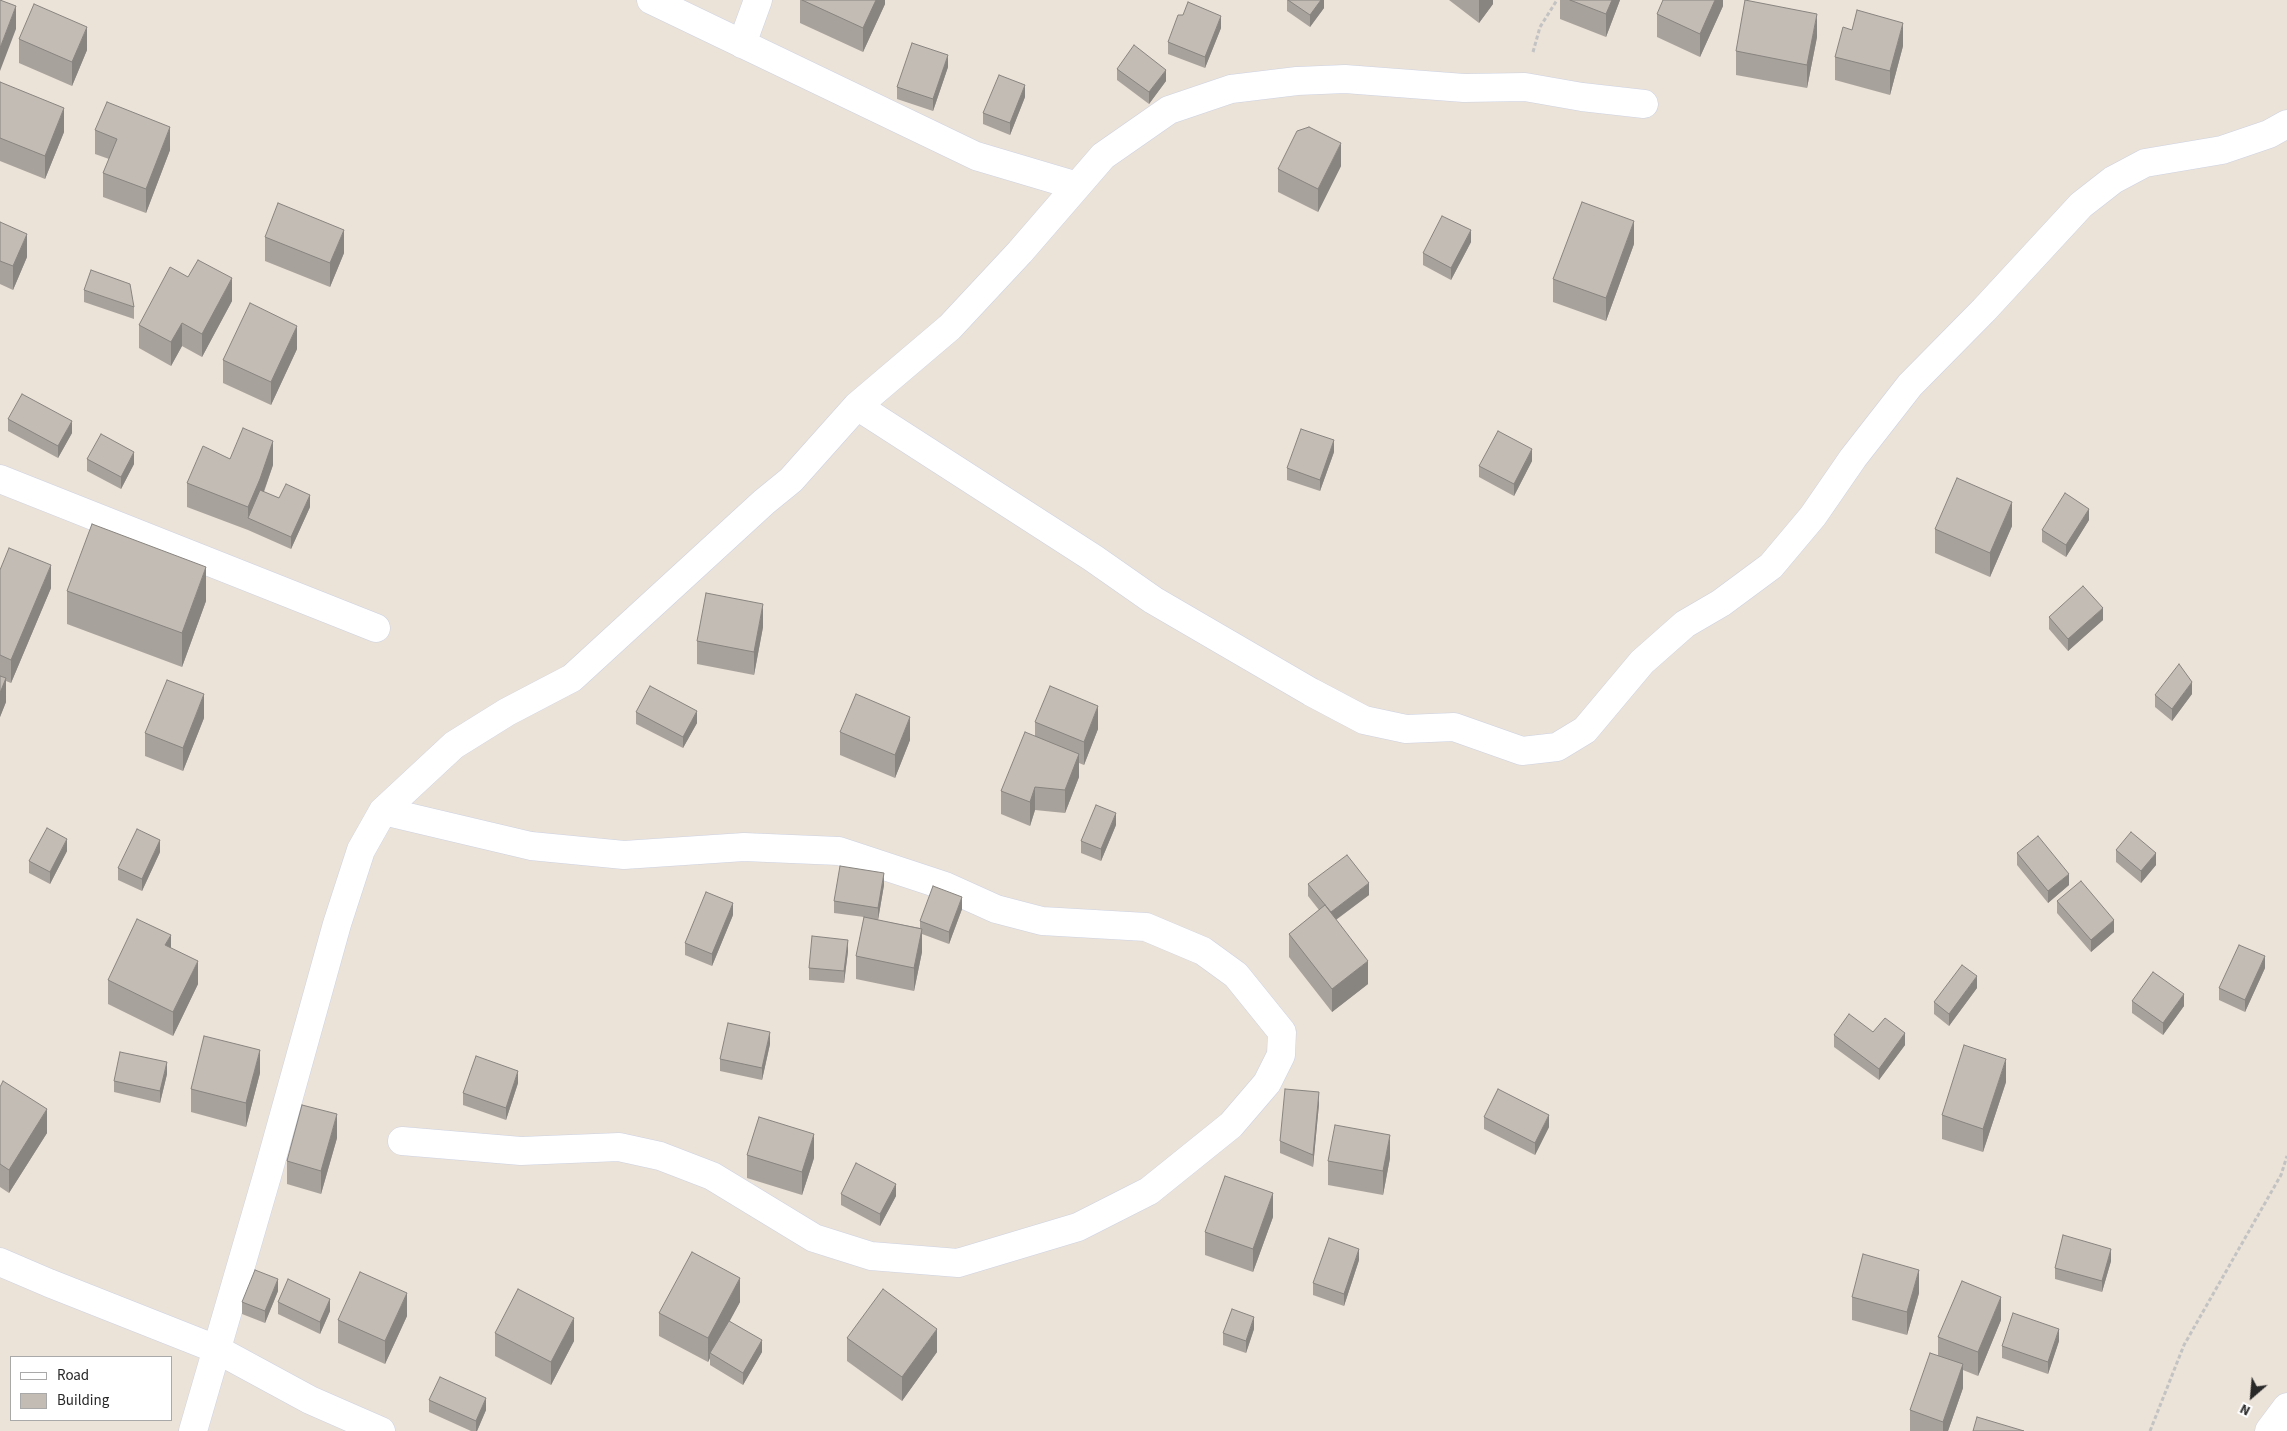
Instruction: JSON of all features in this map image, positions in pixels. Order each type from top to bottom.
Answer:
[{"type":"street","points":[[651,0],[976,156],[1077,186]]},
{"type":"street","points":[[742,44],[758,0]]},
{"type":"street","points":[[193,1431],[267,1176],[337,924],[361,850],[383,811],[454,745],[507,712],[572,678],[730,532],[791,480],[857,406],[950,327],[1020,252],[1103,156],[1169,110],[1230,89],[1297,81],[1345,79],[1464,88],[1525,87],[1582,97],[1644,104]]},
{"type":"street","points":[[857,406],[1093,558],[1153,600],[1311,692],[1364,720],[1406,729],[1454,727],[1522,751],[1557,747],[1584,730],[1642,662],[1685,624],[1721,603],[1770,566],[1814,516],[1853,458],[1910,385],[1984,310],[2081,205],[2113,180],[2145,163],[2222,150],[2269,134],[2287,124]]},
{"type":"street","points":[[0,478],[376,628]]},
{"type":"street","points":[[383,811],[530,846],[624,855],[744,848],[839,851],[945,886],[996,909],[1042,922],[1146,927],[1203,951],[1236,975],[1282,1032],[1281,1055],[1267,1084],[1231,1125],[1148,1191],[1078,1226],[958,1263],[871,1256],[814,1238],[712,1176],[660,1156],[619,1147],[520,1151],[402,1141]]},
{"type":"street","points":[[0,1262],[216,1349],[310,1400],[381,1431]]},
{"type":"street","points":[[2270,1431],[2287,1407]]},
{"type":"path","points":[[1525,87],[1540,27],[1557,0]]},
{"type":"path","points":[[2150,1431],[2184,1346],[2281,1175],[2287,1156]]},
{"type":"building","points":[[0,0],[16,6],[0,48]]},
{"type":"building","points":[[802,0],[876,0],[863,28]]},
{"type":"building","points":[[1288,0],[1321,0],[1310,15]]},
{"type":"building","points":[[1570,0],[1612,0],[1606,14]]},
{"type":"building","points":[[1663,0],[1715,0],[1700,34],[1657,14]]},
{"type":"building","points":[[1745,0],[1817,14],[1807,65],[1736,51]]},
{"type":"building","points":[[1188,2],[1221,16],[1205,57],[1168,42],[1178,15],[1183,15]]},
{"type":"building","points":[[34,4],[87,27],[72,62],[19,39]]},
{"type":"building","points":[[1857,10],[1903,23],[1890,71],[1835,57],[1843,27],[1852,30]]},
{"type":"building","points":[[912,43],[948,55],[933,99],[897,87]]},
{"type":"building","points":[[1134,45],[1166,70],[1149,92],[1117,69]]},
{"type":"building","points":[[999,75],[1025,85],[1010,123],[983,113]]},
{"type":"building","points":[[0,82],[64,108],[45,156],[0,138]]},
{"type":"building","points":[[107,102],[170,127],[146,189],[103,173],[117,139],[95,130]]},
{"type":"building","points":[[1309,127],[1341,143],[1318,189],[1278,169],[1297,131]]},
{"type":"building","points":[[1582,202],[1634,221],[1606,298],[1553,279]]},
{"type":"building","points":[[278,203],[344,230],[330,263],[265,237]]},
{"type":"building","points":[[1442,216],[1471,230],[1451,268],[1423,253]]},
{"type":"building","points":[[0,222],[27,234],[13,266],[0,261]]},
{"type":"building","points":[[198,260],[232,278],[202,334],[182,323],[171,342],[139,325],[170,267],[188,277]]},
{"type":"building","points":[[91,270],[130,284],[134,307],[84,290]]},
{"type":"building","points":[[250,303],[297,326],[271,382],[223,360]]},
{"type":"building","points":[[22,394],[72,421],[58,446],[8,419]]},
{"type":"building","points":[[243,428],[273,441],[248,507],[187,483],[203,446],[230,459]]},
{"type":"building","points":[[1301,429],[1334,440],[1320,480],[1287,468]]},
{"type":"building","points":[[1498,431],[1532,449],[1514,484],[1479,466]]},
{"type":"building","points":[[101,434],[134,452],[121,477],[87,459]]},
{"type":"building","points":[[1957,478],[2012,502],[1990,553],[1935,529]]},
{"type":"building","points":[[286,484],[310,495],[291,537],[248,518],[260,490],[279,498]]},
{"type":"building","points":[[2065,493],[2089,509],[2066,545],[2042,530]]},
{"type":"building","points":[[92,524],[206,567],[182,633],[67,591]]},
{"type":"building","points":[[9,548],[51,565],[11,660],[0,655],[0,570]]},
{"type":"building","points":[[2083,586],[2103,608],[2068,639],[2049,617]]},
{"type":"building","points":[[706,593],[763,604],[754,652],[697,641]]},
{"type":"building","points":[[2179,664],[2192,682],[2172,709],[2155,695]]},
{"type":"building","points":[[0,676],[6,678],[0,693]]},
{"type":"building","points":[[167,680],[204,694],[183,748],[145,733]]},
{"type":"building","points":[[650,686],[697,711],[683,737],[636,712]]},
{"type":"building","points":[[1050,686],[1098,706],[1084,742],[1035,722]]},
{"type":"building","points":[[856,694],[910,717],[895,755],[840,732]]},
{"type":"building","points":[[1025,732],[1079,754],[1065,790],[1035,787],[1030,802],[1001,791]]},
{"type":"building","points":[[1096,805],[1116,813],[1101,849],[1081,841]]},
{"type":"building","points":[[47,828],[67,839],[50,872],[29,861]]},
{"type":"building","points":[[137,829],[160,840],[142,879],[118,868]]},
{"type":"building","points":[[2131,832],[2156,853],[2141,871],[2116,850]]},
{"type":"building","points":[[2038,836],[2069,874],[2048,891],[2017,853]]},
{"type":"building","points":[[1347,855],[1369,883],[1331,912],[1308,884]]},
{"type":"building","points":[[840,866],[884,873],[878,908],[834,901]]},
{"type":"building","points":[[2081,881],[2114,920],[2091,940],[2057,901]]},
{"type":"building","points":[[933,886],[962,897],[949,932],[920,921]]},
{"type":"building","points":[[706,892],[733,903],[712,954],[685,943]]},
{"type":"building","points":[[1325,905],[1368,961],[1332,989],[1289,934]]},
{"type":"building","points":[[864,917],[922,929],[914,968],[856,956]]},
{"type":"building","points":[[137,919],[171,935],[165,945],[198,961],[173,1012],[108,980]]},
{"type":"building","points":[[812,936],[848,940],[844,971],[809,968]]},
{"type":"building","points":[[2239,945],[2265,956],[2245,1000],[2219,988]]},
{"type":"building","points":[[1962,965],[1977,976],[1949,1014],[1934,1002]]},
{"type":"building","points":[[2153,972],[2184,994],[2163,1023],[2132,1001]]},
{"type":"building","points":[[1849,1014],[1873,1032],[1885,1018],[1905,1033],[1879,1069],[1834,1035]]},
{"type":"building","points":[[728,1023],[770,1032],[762,1068],[720,1059]]},
{"type":"building","points":[[204,1036],[260,1050],[246,1103],[191,1089]]},
{"type":"building","points":[[1964,1045],[2006,1059],[1983,1129],[1942,1115]]},
{"type":"building","points":[[120,1052],[167,1062],[160,1091],[114,1081]]},
{"type":"building","points":[[476,1056],[518,1071],[506,1108],[463,1093]]},
{"type":"building","points":[[3,1081],[47,1109],[9,1170],[0,1164],[0,1087]]},
{"type":"building","points":[[1285,1089],[1319,1092],[1313,1155],[1280,1141]]},
{"type":"building","points":[[1498,1089],[1549,1115],[1535,1143],[1484,1117]]},
{"type":"building","points":[[302,1105],[337,1114],[321,1171],[287,1161]]},
{"type":"building","points":[[759,1117],[814,1134],[802,1172],[747,1155]]},
{"type":"building","points":[[1335,1125],[1390,1135],[1383,1171],[1328,1161]]},
{"type":"building","points":[[856,1163],[896,1184],[880,1214],[841,1194]]},
{"type":"building","points":[[1225,1176],[1273,1193],[1253,1249],[1205,1232]]},
{"type":"building","points":[[2063,1235],[2111,1249],[2102,1281],[2055,1268]]},
{"type":"building","points":[[1329,1238],[1359,1249],[1344,1294],[1313,1283]]},
{"type":"building","points":[[692,1252],[740,1278],[708,1338],[659,1313]]},
{"type":"building","points":[[1863,1254],[1919,1270],[1907,1312],[1852,1297]]},
{"type":"building","points":[[255,1270],[278,1279],[265,1311],[242,1302]]},
{"type":"building","points":[[360,1272],[407,1293],[385,1341],[338,1320]]},
{"type":"building","points":[[288,1279],[330,1299],[320,1322],[278,1302]]},
{"type":"building","points":[[1962,1281],[2001,1297],[1978,1352],[1938,1337]]},
{"type":"building","points":[[518,1289],[574,1318],[551,1362],[495,1333]]},
{"type":"building","points":[[883,1289],[937,1329],[902,1377],[847,1338]]},
{"type":"building","points":[[1232,1309],[1254,1317],[1246,1341],[1223,1333]]},
{"type":"building","points":[[2013,1313],[2059,1329],[2048,1362],[2002,1346]]},
{"type":"building","points":[[729,1321],[762,1340],[743,1373],[710,1353]]},
{"type":"building","points":[[1930,1353],[1963,1364],[1943,1422],[1910,1410]]},
{"type":"building","points":[[440,1377],[486,1398],[476,1421],[429,1400]]},
{"type":"building","points":[[1977,1417],[2024,1431],[1973,1431]]}]
